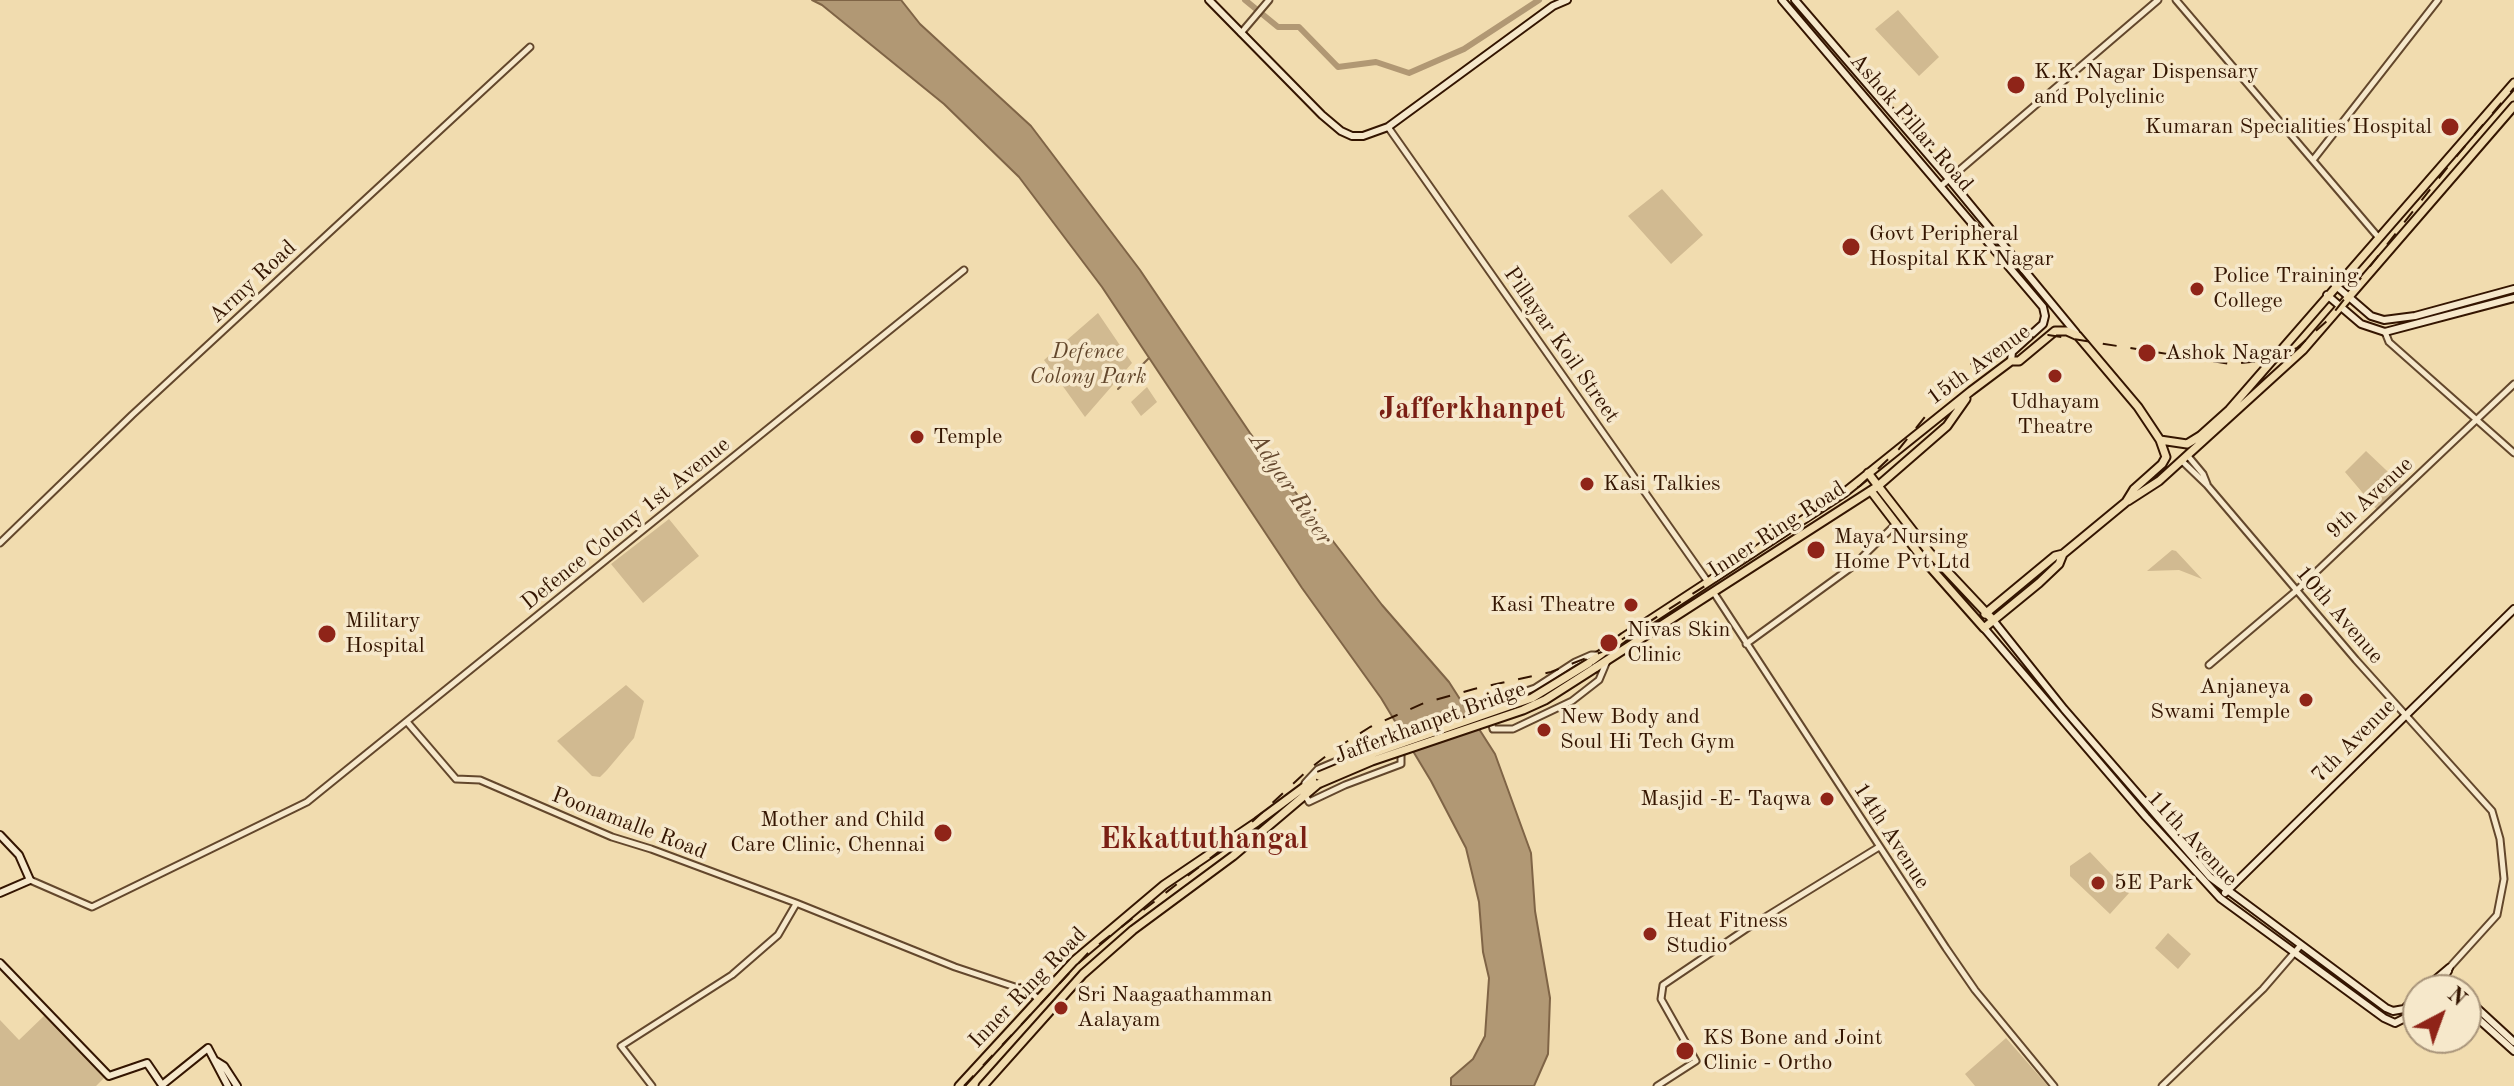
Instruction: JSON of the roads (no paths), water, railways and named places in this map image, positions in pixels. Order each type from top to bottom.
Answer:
[{"type":"main road","points":[[1209,0],[1341,131],[1352,136],[1363,136],[1388,127],[1549,9],[1567,0]]},
{"type":"main road","name":"Ashok Pillar Road","points":[[1782,0],[2043,307],[2043,324],[2012,352],[2011,361]]},
{"type":"main road","name":"Ashok Pillar Road","points":[[1795,0],[1949,179],[2078,336]]},
{"type":"main road","points":[[2160,440],[2187,444],[2200,436],[2260,375],[2335,285],[2514,83]]},
{"type":"main road","points":[[1977,621],[2055,556],[2063,554],[2126,502],[2159,481],[2303,350],[2514,106]]},
{"type":"main road","points":[[2006,263],[2013,257]]},
{"type":"main road","points":[[2335,285],[2371,316],[2384,320],[2415,316],[2514,289]]},
{"type":"main road","points":[[2327,295],[2361,324],[2385,332],[2514,298]]},
{"type":"main road","name":"15th Avenue","points":[[1868,473],[1971,391],[2011,361],[2019,361],[2055,331],[2067,331],[2078,336]]},
{"type":"main road","points":[[2078,336],[2138,407],[2160,440],[2166,457],[2134,489],[2126,502]]},
{"type":"main road","points":[[1868,473],[1875,488],[1947,426],[1971,391]]},
{"type":"main road","name":"Inner Ring Road","points":[[1604,658],[1624,637],[1844,493],[1868,473]]},
{"type":"main road","name":"Inner Ring Road","points":[[1592,666],[1714,593],[1875,488],[1930,553],[1987,613],[1998,620]]},
{"type":"main road","name":"11th Avenue","points":[[1875,488],[1896,524],[1923,559],[2220,898],[2354,997],[2395,1023],[2402,1020]]},
{"type":"main road","points":[[1923,559],[1930,553]]},
{"type":"main road","points":[[1984,628],[1998,620],[2059,564],[2063,554]]},
{"type":"main road","name":"7th Avenue","points":[[2220,898],[2514,609]]},
{"type":"main road","name":"11th Avenue","points":[[1998,620],[2064,709],[2200,866],[2227,892],[2386,1008],[2402,1009]]},
{"type":"main road","name":"Jafferkhanpet Bridge","points":[[1318,780],[1355,760],[1532,698],[1592,666]]},
{"type":"main road","name":"Inner Ring Road","points":[[959,1086],[1074,961],[1164,885],[1318,780]]},
{"type":"main road","name":"Inner Ring Road","points":[[983,1086],[1083,974],[1133,930],[1233,856],[1303,791]]},
{"type":"main road","points":[[0,835],[19,855],[30,880],[0,893]]},
{"type":"main road","points":[[0,963],[109,1076],[147,1063],[162,1085],[208,1048],[228,1086]]},
{"type":"main road","points":[[2444,974],[2449,968]]},
{"type":"main road","points":[[2482,1013],[2514,1042]]},
{"type":"main road","points":[[2482,1022],[2514,1051]]},
{"type":"main road","points":[[216,1061],[224,1066],[237,1086]]},
{"type":"street","points":[[1244,35],[1269,0]]},
{"type":"street","points":[[1941,186],[2158,0]]},
{"type":"street","points":[[2176,0],[2379,238]]},
{"type":"street","points":[[2313,160],[2438,0]]},
{"type":"street","name":"Army Road","points":[[0,543],[123,422],[530,47]]},
{"type":"street","name":"Pillayar Koil Street","points":[[1388,127],[1708,582]]},
{"type":"street","name":"Defence Colony 1st Avenue","points":[[30,880],[92,907],[307,802],[964,270]]},
{"type":"street","points":[[2385,332],[2389,342],[2514,453]]},
{"type":"street","name":"9th Avenue","points":[[2209,665],[2296,591],[2514,384]]},
{"type":"street","name":"10th Avenue","points":[[2185,459],[2203,474],[2207,485],[2296,591],[2492,811],[2500,839],[2504,879],[2497,915],[2449,968]]},
{"type":"street","points":[[1746,644],[1853,566],[1896,524]]},
{"type":"street","name":"14th Avenue","points":[[1714,593],[1975,990],[2054,1086]]},
{"type":"street","points":[[1591,655],[1604,658],[1599,680],[1572,701],[1513,729],[1493,729],[1487,706],[1491,703],[1535,688],[1591,655]]},
{"type":"street","name":"Poonamalle Road","points":[[408,723],[456,779],[480,780],[612,837],[796,903],[955,967],[1030,992],[1037,998]]},
{"type":"street","points":[[1392,739],[1401,752],[1401,764],[1309,802],[1303,791],[1318,769],[1375,745],[1392,739]]},
{"type":"street","points":[[1657,1086],[1696,1061],[1661,999],[1663,985],[1746,929],[1879,847]]},
{"type":"street","points":[[652,1086],[621,1046],[732,975],[778,935],[796,903]]},
{"type":"street","points":[[2162,1086],[2263,989],[2301,945]]},
{"type":"water","name":"Adyar River","points":[[812,0],[901,0],[920,24],[1031,126],[1140,270],[1250,433],[1382,605],[1449,682],[1495,754],[1531,853],[1535,911],[1550,998],[1548,1054],[1534,1086],[1451,1086],[1451,1078],[1473,1059],[1485,1036],[1489,978],[1483,952],[1479,902],[1466,848],[1431,781],[1381,698],[1302,588],[1102,287],[1019,177],[944,104]]},
{"type":"waterway","points":[[1245,0],[1278,27],[1299,27],[1338,67],[1376,62],[1409,73],[1464,49],[1539,0]]},
{"type":"waterway","points":[[1118,389],[1149,358]]},
{"type":"railway","points":[[964,1086],[1089,952],[1225,847],[1335,749],[1370,727],[1424,703],[1551,672],[1604,651],[1860,486],[1899,449],[1962,371],[1989,351],[2018,339],[2048,335],[2231,364],[2268,360],[2297,348],[2328,320],[2514,88]]},
{"type":"place","name":"K.K. Nagar Dispensary and Polyclinic","points":[[2016,85]]},
{"type":"place","name":"Kumaran Specialities Hospital","points":[[2450,127]]},
{"type":"place","name":"Govt Peripheral Hospital KK Nagar","points":[[1851,247]]},
{"type":"place","name":"Police Training College","points":[[2197,289]]},
{"type":"place","name":"Ashok Nagar","points":[[2147,353]]},
{"type":"place","name":"Udhayam Theatre","points":[[2055,376]]},
{"type":"place","name":"Temple","points":[[917,437]]},
{"type":"place","name":"Kasi Talkies","points":[[1587,484]]},
{"type":"place","name":"Maya Nursing Home Pvt Ltd","points":[[1816,550]]},
{"type":"place","name":"Kasi Theatre","points":[[1631,605]]},
{"type":"place","name":"Military Hospital","points":[[327,634]]},
{"type":"place","name":"Nivas Skin Clinic","points":[[1609,643]]},
{"type":"place","name":"Anjaneya Swami Temple","points":[[2306,700]]},
{"type":"place","name":"New Body and Soul Hi Tech Gym","points":[[1544,730]]},
{"type":"place","name":"Masjid -E- Taqwa","points":[[1827,799]]},
{"type":"place","name":"Mother and Child Care Clinic, Chennai","points":[[943,833]]},
{"type":"place","name":"5E Park","points":[[2098,883]]},
{"type":"place","name":"Heat Fitness Studio","points":[[1650,934]]},
{"type":"place","name":"Sri Naagaathamman Aalayam","points":[[1061,1008]]},
{"type":"place","name":"KS Bone and Joint Clinic - Ortho","points":[[1685,1051]]},
{"type":"district","name":"Jafferkhanpet","points":[[1472,410]]},
{"type":"district","name":"Ekkattuthangal","points":[[1204,840]]},
{"type":"park label","name":"Defence Colony Park","points":[[1088,364]]}]
